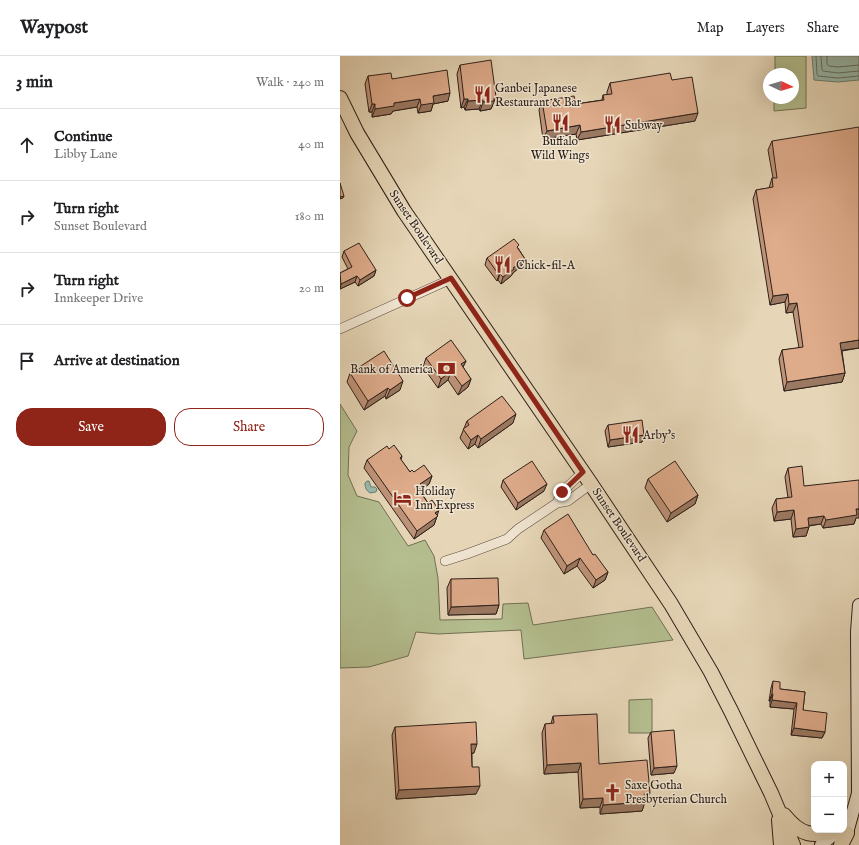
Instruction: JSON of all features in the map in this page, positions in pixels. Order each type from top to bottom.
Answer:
[{"type":"main road","name":"Sunset Boulevard","points":[[340,98],[357,133],[404,211],[587,478],[692,638],[731,711],[787,828],[793,845]]},
{"type":"main road","points":[[778,809],[790,822],[801,831],[808,834],[842,833]]},
{"type":"main road","points":[[778,809],[781,845]]},
{"type":"street","points":[[340,329],[451,278]]},
{"type":"street","points":[[557,503],[562,492],[587,478]]},
{"type":"street","points":[[445,561],[507,539],[522,526],[557,503],[568,501],[587,478]]},
{"type":"street","points":[[847,823],[856,804],[858,779],[857,632],[859,604]]},
{"type":"street","points":[[821,845],[842,833]]},
{"type":"green space","points":[[775,56],[806,56],[806,108],[774,111],[774,104],[799,104],[799,68],[775,68]]},
{"type":"green space","points":[[340,404],[357,431],[349,447],[348,475],[357,496],[379,502],[408,546],[425,540],[434,556],[438,578],[440,620],[502,619],[503,604],[528,603],[533,625],[652,607],[673,640],[524,659],[521,630],[438,634],[416,632],[408,656],[369,667],[340,668]]},
{"type":"green space","points":[[652,699],[652,733],[629,733],[629,700]]},
{"type":"water","points":[[812,56],[859,56],[859,80],[838,82],[814,80]]},
{"type":"water","points":[[369,481],[371,487],[375,487],[377,489],[376,492],[370,493],[367,490],[365,483]]},
{"type":"building","points":[[491,60],[496,97],[494,98],[494,101],[468,101],[468,99],[464,99],[460,65]]},
{"type":"building","points":[[447,70],[450,93],[433,96],[434,103],[421,105],[420,99],[394,103],[394,106],[375,109],[375,104],[372,104],[368,76],[391,73],[392,79]]},
{"type":"building","points":[[670,73],[672,80],[692,77],[698,113],[581,132],[580,125],[547,131],[542,101],[574,96],[576,104],[604,100],[603,95],[612,94],[610,83]]},
{"type":"building","points":[[859,127],[859,340],[840,343],[845,373],[787,382],[782,350],[803,347],[797,303],[789,304],[788,294],[773,296],[756,190],[773,187],[772,178],[777,178],[772,141]]},
{"type":"building","points":[[340,183],[344,196],[340,197]]},
{"type":"building","name":"Chick-fil-A","points":[[514,239],[519,245],[517,247],[525,259],[503,277],[500,274],[499,275],[487,258]]},
{"type":"building","points":[[359,243],[376,270],[360,280],[357,276],[341,284],[340,273],[352,267],[344,251]]},
{"type":"building","points":[[451,340],[466,361],[461,364],[471,379],[462,386],[451,371],[441,379],[426,358]]},
{"type":"building","points":[[384,351],[403,381],[390,390],[388,388],[368,401],[350,373]]},
{"type":"building","points":[[502,396],[516,414],[481,439],[478,435],[471,440],[463,429],[469,425],[467,421]]},
{"type":"building","points":[[642,420],[644,435],[610,440],[608,425]]},
{"type":"building","points":[[394,445],[402,456],[400,458],[410,472],[412,470],[414,472],[424,465],[432,476],[420,484],[422,486],[418,489],[428,503],[432,500],[439,510],[435,513],[438,516],[417,531],[367,460],[387,446],[389,449]]},
{"type":"building","points":[[532,461],[547,484],[518,503],[503,480]]},
{"type":"building","points":[[675,461],[698,495],[671,513],[648,479]]},
{"type":"building","points":[[802,466],[804,486],[859,480],[859,509],[856,509],[857,515],[826,520],[824,516],[808,518],[809,527],[796,529],[794,510],[777,512],[776,499],[792,497],[788,468]]},
{"type":"building","points":[[568,514],[593,555],[595,554],[608,572],[596,580],[580,558],[567,566],[544,530]]},
{"type":"building","points":[[498,578],[499,605],[451,607],[451,579]]},
{"type":"building","points":[[773,681],[780,682],[780,689],[805,692],[803,710],[827,713],[825,732],[794,728],[797,703],[772,700]]},
{"type":"building","points":[[597,714],[599,764],[647,760],[650,793],[644,794],[645,802],[603,805],[603,798],[583,799],[581,763],[547,765],[545,724],[554,723],[553,716]]},
{"type":"building","points":[[476,722],[477,744],[471,744],[472,767],[479,767],[480,786],[399,790],[395,727]]},
{"type":"building","points":[[674,730],[677,766],[654,768],[651,732]]},
{"type":"place","name":"Ganbei Japanese Restaurant & Bar","points":[[482,95]]},
{"type":"place","name":"Buffalo Wild Wings","points":[[560,122]]},
{"type":"place","name":"Subway","points":[[612,125]]},
{"type":"place","name":"Chick-fil-A","points":[[503,265]]},
{"type":"place","name":"Bank of America","points":[[446,369]]},
{"type":"place","name":"Arby's","points":[[630,435]]},
{"type":"place","name":"Holiday Inn Express","points":[[402,498]]},
{"type":"place","name":"Saxe Gotha Presbyterian Church","points":[[612,792]]},
{"type":"route","points":[[407,298],[451,278],[583,472],[562,492]]}]
